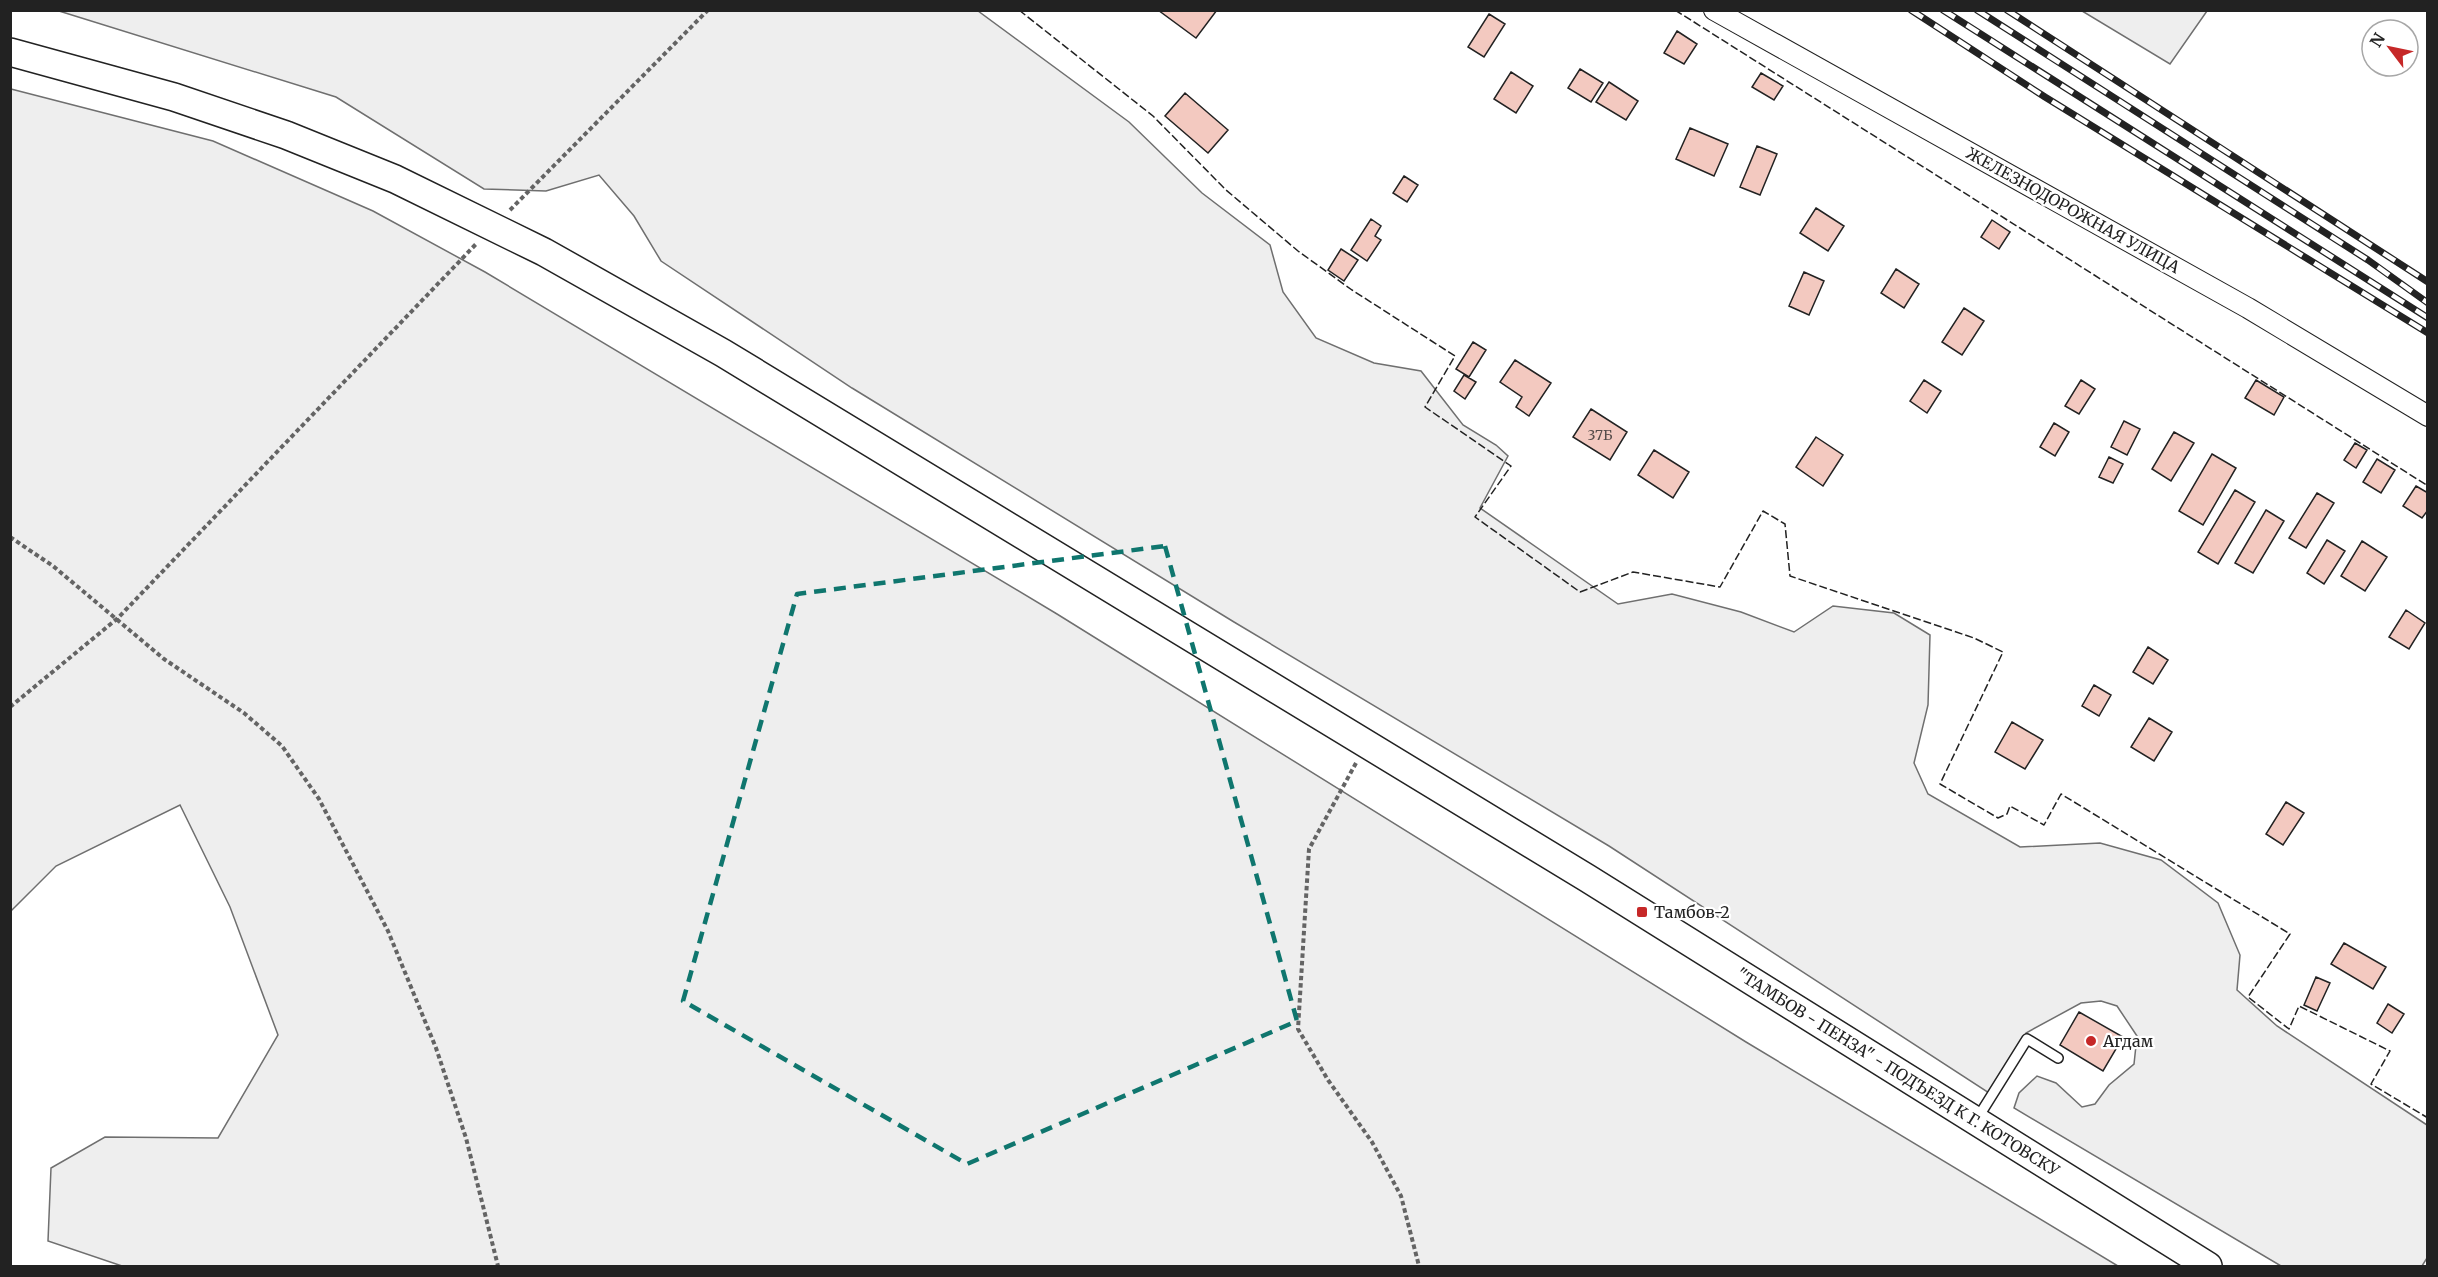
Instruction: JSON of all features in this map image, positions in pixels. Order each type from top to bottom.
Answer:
[{"type":"main road","name":"\"ТАМБОВ - ПЕНЗА\" - ПОДЪЕЗД К Г. КОТОВСКУ","points":[[10,52],[141,87],[286,135],[395,179],[494,226],[723,353],[1587,878],[2208,1266]]},
{"type":"street","name":"ЖЕЛЕЗНОДОРОЖНАЯ УЛИЦА","points":[[1714,10],[2248,308],[2427,416]]},
{"type":"lane","points":[[1976,1121],[2027,1039],[2058,1058]]},
{"type":"path","points":[[10,707],[118,618],[494,226],[708,10]]},
{"type":"path","points":[[10,537],[118,618],[164,659],[244,712],[282,746],[319,799],[388,931],[436,1048],[466,1137],[498,1266]]},
{"type":"path","points":[[1366,744],[1309,849],[1298,1029],[1328,1080],[1372,1142],[1401,1197],[1419,1266]]},
{"type":"highlighted area","points":[[1165,546],[1297,1021],[967,1164],[683,1001],[797,594]]},
{"type":"shaded area","points":[[59,11],[978,11],[1129,122],[1202,193],[1270,245],[1283,292],[1316,338],[1374,363],[1421,371],[1463,425],[1496,445],[1508,456],[1480,508],[1618,604],[1672,594],[1741,612],[1794,632],[1833,606],[1894,613],[1930,635],[1928,705],[1914,763],[1928,794],[2020,847],[2100,843],[2161,860],[2218,903],[2240,955],[2237,990],[2277,1026],[2427,1125],[2427,1258],[2422,1266],[2281,1266],[2014,1108],[2019,1093],[2037,1076],[2056,1083],[2082,1107],[2095,1104],[2109,1085],[2134,1064],[2137,1036],[2117,1006],[2101,1001],[2081,1003],[2026,1033],[1989,1093],[1609,846],[1234,622],[852,388],[661,261],[634,216],[599,175],[546,191],[484,189],[336,97]]},
{"type":"shaded area","points":[[2082,11],[2207,11],[2170,64]]},
{"type":"shaded area","points":[[11,89],[213,141],[373,211],[485,272],[1057,614],[1746,1042],[2118,1266],[122,1266],[48,1241],[51,1168],[105,1137],[218,1138],[278,1035],[230,907],[180,805],[56,866],[11,911]]},
{"type":"building","points":[[1158,10],[1217,10],[1196,38]]},
{"type":"building","points":[[1489,14],[1505,24],[1484,57],[1468,47]]},
{"type":"building","points":[[1677,31],[1697,44],[1684,64],[1664,53]]},
{"type":"building","points":[[1580,69],[1603,83],[1591,102],[1568,88]]},
{"type":"building","points":[[1511,72],[1533,86],[1516,113],[1494,99]]},
{"type":"building","points":[[1761,73],[1783,86],[1774,100],[1752,87]]},
{"type":"building","points":[[1609,82],[1638,101],[1626,120],[1596,102]]},
{"type":"building","points":[[1185,93],[1228,130],[1208,153],[1165,116]]},
{"type":"building","points":[[1690,128],[1728,144],[1714,176],[1676,159]]},
{"type":"building","points":[[1757,146],[1777,154],[1760,195],[1740,187]]},
{"type":"building","points":[[1404,176],[1418,185],[1407,202],[1393,193]]},
{"type":"building","points":[[1816,208],[1844,226],[1828,251],[1800,233]]},
{"type":"building","points":[[1371,219],[1381,226],[1375,236],[1381,240],[1367,261],[1351,250]]},
{"type":"building","points":[[1992,220],[2010,232],[1999,249],[1981,237]]},
{"type":"building","points":[[1341,249],[1358,260],[1344,281],[1328,270]]},
{"type":"building","points":[[1896,269],[1919,284],[1904,308],[1881,293]]},
{"type":"building","points":[[1804,272],[1824,281],[1809,315],[1789,306]]},
{"type":"building","points":[[1964,308],[1984,321],[1962,355],[1942,342]]},
{"type":"building","points":[[1473,342],[1486,350],[1469,377],[1456,369]]},
{"type":"building","points":[[1515,360],[1551,383],[1529,416],[1516,407],[1522,397],[1500,382]]},
{"type":"building","points":[[1464,375],[1476,382],[1465,399],[1454,391]]},
{"type":"building","points":[[1924,380],[1941,391],[1927,413],[1910,401]]},
{"type":"building","points":[[2081,380],[2095,389],[2079,414],[2065,406]]},
{"type":"building","points":[[2256,380],[2284,397],[2274,415],[2245,398]]},
{"type":"building","points":[[1591,409],[1627,432],[1610,460],[1573,437]]},
{"type":"building","points":[[2124,421],[2140,429],[2127,455],[2111,447]]},
{"type":"building","points":[[2054,423],[2069,432],[2055,456],[2040,447]]},
{"type":"building","points":[[2174,432],[2194,443],[2171,481],[2152,469]]},
{"type":"building","points":[[1816,437],[1843,455],[1823,486],[1796,467]]},
{"type":"building","points":[[2355,443],[2367,450],[2356,468],[2344,460]]},
{"type":"building","points":[[1654,450],[1689,472],[1673,498],[1638,475]]},
{"type":"building","points":[[2212,454],[2236,468],[2203,525],[2179,511]]},
{"type":"building","points":[[2109,457],[2123,464],[2113,483],[2099,477]]},
{"type":"building","points":[[2377,459],[2395,470],[2381,493],[2363,482]]},
{"type":"building","points":[[2416,486],[2428,493],[2428,510],[2422,518],[2403,506]]},
{"type":"building","points":[[2235,490],[2255,502],[2218,564],[2198,552]]},
{"type":"building","points":[[2317,493],[2334,503],[2306,548],[2289,538]]},
{"type":"building","points":[[2266,510],[2284,521],[2253,573],[2235,563]]},
{"type":"building","points":[[2327,540],[2345,551],[2324,584],[2307,573]]},
{"type":"building","points":[[2362,541],[2387,557],[2365,591],[2341,576]]},
{"type":"building","points":[[2406,610],[2425,623],[2409,649],[2389,637]]},
{"type":"building","points":[[2148,647],[2168,660],[2153,684],[2133,672]]},
{"type":"building","points":[[2094,685],[2111,695],[2099,716],[2082,706]]},
{"type":"building","points":[[2149,718],[2172,732],[2154,761],[2131,747]]},
{"type":"building","points":[[2012,722],[2043,740],[2025,769],[1995,752]]},
{"type":"building","points":[[2286,802],[2304,813],[2283,845],[2266,834]]},
{"type":"building","points":[[2344,943],[2386,967],[2373,989],[2331,964]]},
{"type":"building","points":[[2316,977],[2330,983],[2317,1011],[2304,1005]]},
{"type":"building","points":[[2388,1004],[2404,1014],[2392,1033],[2377,1023]]},
{"type":"building","name":"Агдам","points":[[2079,1012],[2123,1037],[2103,1071],[2060,1045]]},
{"type":"railway","points":[[1911,10],[2045,97],[2428,333]]},
{"type":"railway","points":[[1943,10],[2428,318]]},
{"type":"railway","points":[[1977,10],[2368,260],[2428,303]]},
{"type":"railway","points":[[2007,10],[2428,282]]},
{"type":"fence","points":[[1019,10],[1153,116],[1226,190],[1298,251],[1352,290],[1455,356],[1425,407],[1511,466],[1475,517],[1580,592],[1633,572],[1720,587],[1763,511],[1785,524],[1790,576],[1974,638],[2003,652],[1940,784],[1998,818],[2007,814],[2010,806],[2044,825],[2061,794],[2290,934],[2248,997],[2289,1029],[2299,1006],[2390,1051],[2371,1084],[2428,1118]]},
{"type":"fence","points":[[1675,10],[2428,486]]},
{"type":"place","name":"Тамбов-2","points":[[1642,912]]},
{"type":"place","name":"Агдам","points":[[2091,1041]]}]
